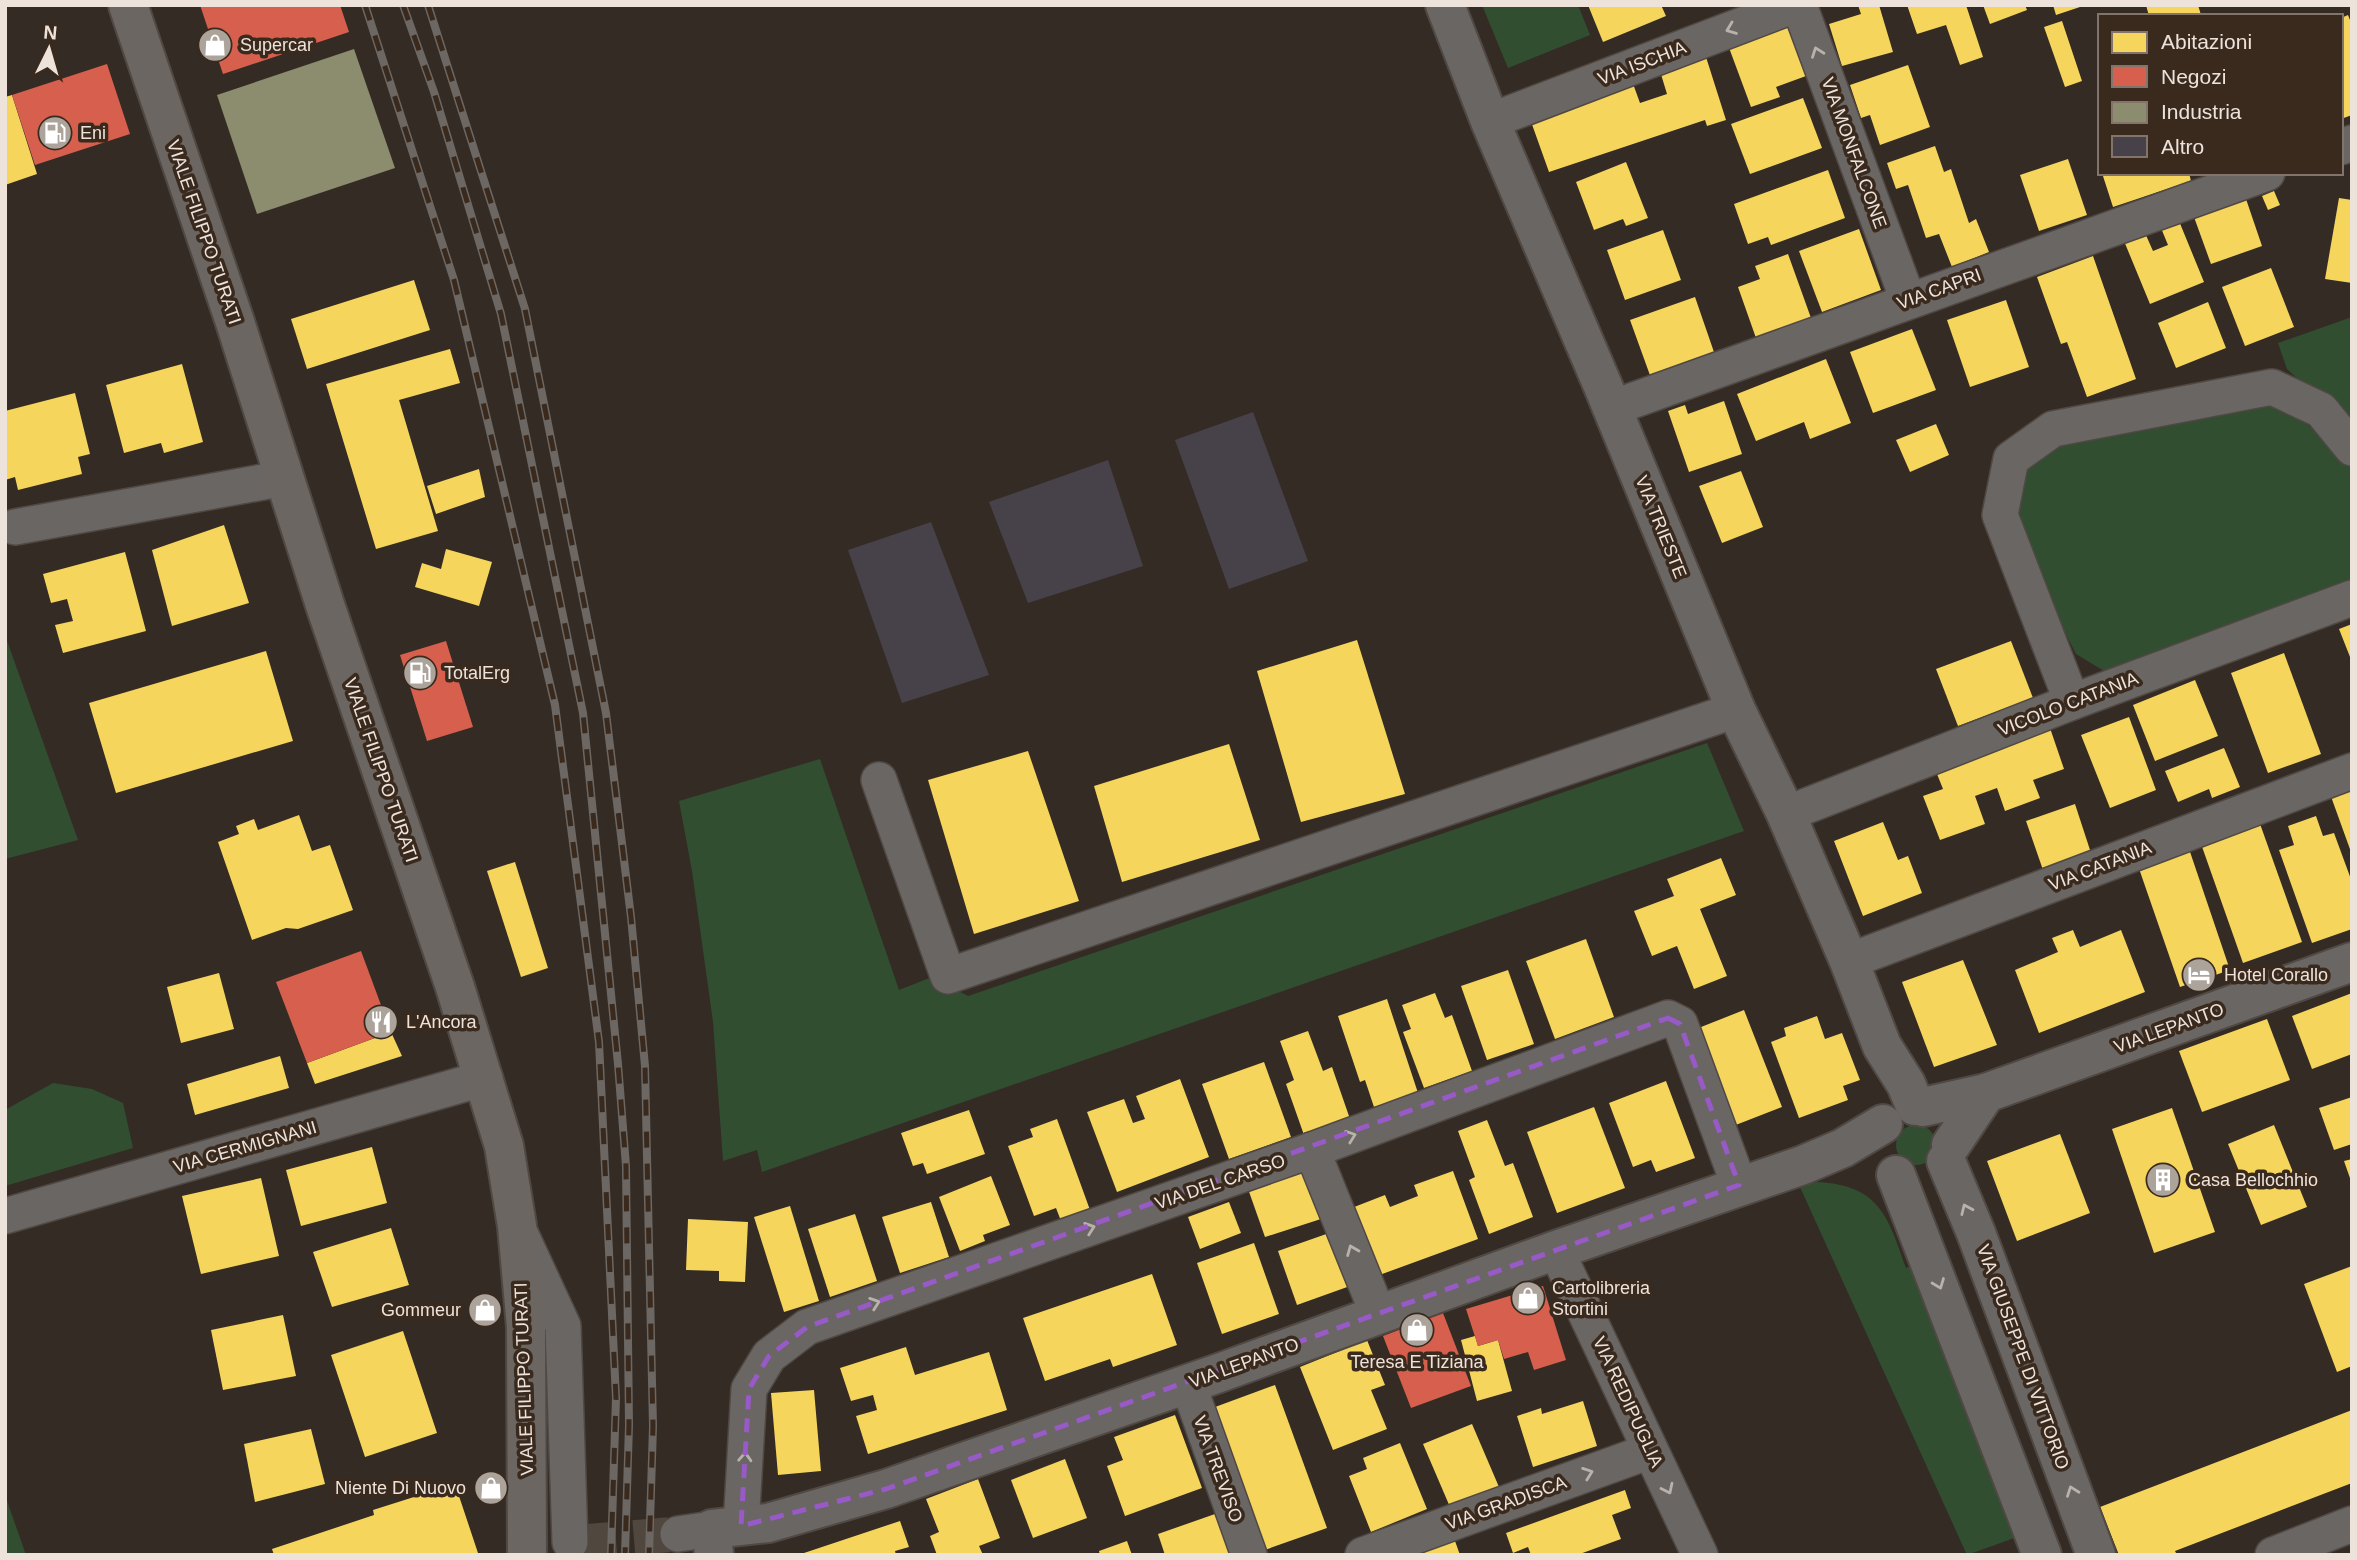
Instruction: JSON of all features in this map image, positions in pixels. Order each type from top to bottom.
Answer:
[{"type":"main road","name":"VIALE FILIPPO TURATI","points":[[128,5],[235,322],[325,605],[485,1078],[504,1146],[517,1226],[526,1327],[527,1555]]},
{"type":"street","name":"VIA TRIESTE","points":[[1445,5],[1490,121],[1736,710],[1786,814],[1849,961],[1882,1046],[1885,1095],[1903,1113]]},
{"type":"street","name":"VIA ISCHIA","points":[[1490,121],[1797,5]]},
{"type":"street","name":"VIA MONFALCONE","points":[[1797,5],[1908,300]]},
{"type":"street","name":"VIA CAPRI","points":[[1612,408],[2261,175]]},
{"type":"street","points":[[2072,702],[2000,515],[2011,459],[2053,429],[2272,387],[2320,410],[2352,448]]},
{"type":"street","points":[[15,527],[285,478]]},
{"type":"street","name":"VICOLO CATANIA","points":[[1786,814],[2072,702],[2352,598]]},
{"type":"street","points":[[879,780],[948,976],[1736,710]]},
{"type":"street","name":"VIA CATANIA","points":[[1849,961],[2352,771]]},
{"type":"street","name":"VIA LEPANTO","points":[[728,1537],[886,1489],[1188,1384],[1556,1250],[1803,1165],[1843,1149],[1903,1113],[1986,1093],[2352,962]]},
{"type":"street","name":"VIA DEL CARSO","points":[[728,1537],[749,1389],[769,1356],[807,1327],[1312,1150],[1668,1018],[1680,1024],[1739,1185]]},
{"type":"street","name":"VIA CERMIGNANI","points":[[5,1216],[485,1078]]},
{"type":"street","points":[[1890,1169],[1907,1179],[1930,1176],[1986,1093]]},
{"type":"street","points":[[1948,1153],[1946,1125],[1940,1117],[1903,1113],[1877,1145],[1890,1169],[2042,1555]]},
{"type":"street","points":[[1312,1150],[1378,1314]]},
{"type":"street","name":"VIA GIUSEPPE DI VITTORIO","points":[[1948,1153],[2096,1555]]},
{"type":"street","name":"VIA LEPANTO","points":[[1803,1165],[1890,1169]]},
{"type":"street","points":[[517,1226],[562,1325],[573,1546]]},
{"type":"street","name":"VIA REDIPUGLIA","points":[[1556,1250],[1700,1555]]},
{"type":"street","name":"VIA TREVISO","points":[[1188,1384],[1249,1555]]},
{"type":"street","name":"VIA GRADISCA","points":[[1363,1555],[1650,1451]]},
{"type":"street","points":[[2273,1555],[2352,1524]]},
{"type":"highlighted area","points":[[1668,1018],[1680,1024],[1739,1185],[886,1489],[741,1526],[749,1389],[769,1356],[807,1327]]},
{"type":"green space","points":[[1482,5],[1578,5],[1590,35],[1508,68]]},
{"type":"green space","points":[[2352,317],[2352,429],[2287,369],[2278,343]]},
{"type":"green space","points":[[2272,394],[2352,463],[2352,582],[2114,677],[2076,654],[2041,585],[2013,518],[2018,478],[2049,443]]},
{"type":"green space","points":[[5,635],[78,840],[5,859]]},
{"type":"green space","points":[[1707,743],[1744,831],[762,1172],[757,1150],[723,1161],[713,1022],[692,871],[679,801],[820,759],[899,990],[932,977],[968,996]]},
{"type":"green space","points":[[53,1083],[92,1089],[123,1103],[133,1148],[5,1186],[5,1110]]},
{"type":"green space","points":[[1916,1125],[1924,1126],[1930,1131],[1935,1137],[1935,1153],[1930,1159],[1924,1164],[1916,1165],[1908,1164],[1902,1159],[1897,1153],[1896,1145],[1897,1137],[1902,1131],[1908,1126]]},
{"type":"green space","points":[[1817,1182],[1855,1189],[1868,1197],[1886,1219],[1906,1268],[1918,1263],[2020,1536],[1967,1555],[1800,1187]]},
{"type":"green space","points":[[5,1495],[26,1555],[5,1555]]},
{"type":"building: Abitazioni","points":[[1588,5],[1661,5],[1666,16],[1603,42]]},
{"type":"building: Abitazioni","points":[[1858,5],[1879,5],[1893,52],[1842,66],[1829,24],[1861,14]]},
{"type":"building: Abitazioni","points":[[1907,5],[1966,5],[1983,57],[1960,65],[1946,25],[1917,34]]},
{"type":"building: Abitazioni","points":[[1983,5],[2025,5],[2027,10],[1990,24]]},
{"type":"building: Abitazioni","points":[[2053,5],[2083,5],[2083,6],[2056,15]]},
{"type":"building: Abitazioni","points":[[2146,5],[2198,5],[2201,14],[2148,14]]},
{"type":"building: Abitazioni","points":[[2348,15],[2352,25],[2352,115],[2343,118],[2343,17]]},
{"type":"building: Abitazioni","points":[[2062,21],[2082,81],[2065,87],[2044,27]]},
{"type":"building: Abitazioni","points":[[1786,23],[1806,76],[1776,87],[1780,97],[1751,107],[1728,45]]},
{"type":"building: Abitazioni","points":[[1706,57],[1726,120],[1707,126],[1705,120],[1549,172],[1529,116],[1632,81],[1640,103],[1667,94],[1660,71]]},
{"type":"building: Abitazioni","points":[[1908,65],[1930,127],[1880,145],[1870,115],[1861,118],[1850,85]]},
{"type":"building: Abitazioni","points":[[12,95],[37,174],[5,185],[5,97]]},
{"type":"building: Abitazioni","points":[[1803,98],[1822,148],[1750,174],[1731,124]]},
{"type":"building: Abitazioni","points":[[1935,146],[1944,172],[1951,169],[1969,223],[1976,219],[1989,252],[1952,267],[1939,234],[1926,238],[1908,185],[1896,189],[1887,163]]},
{"type":"building: Abitazioni","points":[[2068,159],[2087,215],[2039,231],[2020,175]]},
{"type":"building: Abitazioni","points":[[1626,162],[1648,218],[1626,226],[1623,219],[1594,230],[1576,182]]},
{"type":"building: Abitazioni","points":[[1828,170],[1845,218],[1771,245],[1768,237],[1748,244],[1734,204]]},
{"type":"building: Abitazioni","points":[[2103,175],[2190,175],[2191,181],[2113,207]]},
{"type":"building: Abitazioni","points":[[2274,191],[2280,205],[2268,210],[2262,196]]},
{"type":"building: Abitazioni","points":[[2339,198],[2352,200],[2352,283],[2325,279]]},
{"type":"building: Abitazioni","points":[[2246,199],[2262,246],[2211,264],[2194,217]]},
{"type":"building: Abitazioni","points":[[2179,221],[2204,282],[2150,304],[2124,241],[2145,233],[2153,251],[2168,245],[2161,228]]},
{"type":"building: Abitazioni","points":[[1859,229],[1881,290],[1822,312],[1799,251]]},
{"type":"building: Abitazioni","points":[[1663,230],[1681,280],[1625,300],[1607,250]]},
{"type":"building: Abitazioni","points":[[1788,254],[1811,318],[1756,338],[1738,287],[1760,279],[1755,266]]},
{"type":"building: Abitazioni","points":[[2093,256],[2136,379],[2087,397],[2067,342],[2061,344],[2037,277]]},
{"type":"building: Abitazioni","points":[[2271,268],[2294,327],[2245,346],[2222,287]]},
{"type":"building: Abitazioni","points":[[414,280],[430,330],[307,369],[291,319]]},
{"type":"building: Abitazioni","points":[[1695,297],[1715,355],[1651,378],[1630,320]]},
{"type":"building: Abitazioni","points":[[2006,300],[2029,367],[1970,387],[1947,320]]},
{"type":"building: Abitazioni","points":[[2208,302],[2226,348],[2176,368],[2158,323]]},
{"type":"building: Abitazioni","points":[[1912,329],[1936,390],[1873,413],[1850,352]]},
{"type":"building: Abitazioni","points":[[450,349],[460,383],[399,400],[438,531],[376,549],[326,384]]},
{"type":"building: Abitazioni","points":[[1826,359],[1851,423],[1810,439],[1804,422],[1756,441],[1737,394]]},
{"type":"building: Abitazioni","points":[[182,364],[203,442],[164,453],[161,443],[124,453],[106,385]]},
{"type":"building: Abitazioni","points":[[75,393],[90,454],[78,457],[82,474],[18,490],[15,477],[5,480],[5,411]]},
{"type":"building: Abitazioni","points":[[1724,401],[1742,454],[1689,472],[1668,411],[1685,405],[1688,414]]},
{"type":"building: Abitazioni","points":[[1936,424],[1949,455],[1910,472],[1896,440]]},
{"type":"building: Abitazioni","points":[[479,469],[485,497],[436,514],[427,486]]},
{"type":"building: Abitazioni","points":[[1741,471],[1763,527],[1722,543],[1699,486]]},
{"type":"building: Abitazioni","points":[[224,525],[249,603],[172,626],[152,550]]},
{"type":"building: Abitazioni","points":[[446,549],[492,562],[479,606],[415,587],[422,563],[441,569]]},
{"type":"building: Abitazioni","points":[[125,552],[146,631],[63,653],[55,625],[73,621],[67,599],[51,603],[43,574]]},
{"type":"building: Abitazioni","points":[[2352,624],[2352,662],[2339,629]]},
{"type":"building: Abitazioni","points":[[1357,640],[1405,794],[1301,822],[1257,671]]},
{"type":"building: Abitazioni","points":[[2011,641],[2033,698],[1958,726],[1936,669]]},
{"type":"building: Abitazioni","points":[[266,651],[293,741],[116,793],[89,703]]},
{"type":"building: Abitazioni","points":[[2284,653],[2321,754],[2268,773],[2231,673]]},
{"type":"building: Abitazioni","points":[[2195,680],[2218,736],[2155,761],[2133,705]]},
{"type":"building: Abitazioni","points":[[2129,717],[2156,790],[2110,808],[2081,735]]},
{"type":"building: Abitazioni","points":[[2050,728],[2064,769],[2033,780],[2040,798],[2005,811],[1997,788],[1975,796],[1985,824],[1940,840],[1923,796],[1943,789],[1935,769]]},
{"type":"building: Abitazioni","points":[[1229,744],[1260,840],[1122,882],[1094,786]]},
{"type":"building: Abitazioni","points":[[2224,748],[2240,787],[2212,798],[2209,789],[2178,802],[2165,771]]},
{"type":"building: Abitazioni","points":[[1028,751],[1079,901],[974,934],[928,780]]},
{"type":"building: Abitazioni","points":[[2352,783],[2352,852],[2351,852],[2329,791]]},
{"type":"building: Abitazioni","points":[[2075,804],[2091,853],[2043,870],[2026,821]]},
{"type":"building: Abitazioni","points":[[299,815],[312,851],[330,845],[353,910],[298,929],[286,928],[252,940],[218,842],[239,834],[236,826],[254,819],[258,830]]},
{"type":"building: Abitazioni","points":[[2316,816],[2323,836],[2334,833],[2352,882],[2352,929],[2312,943],[2279,850],[2294,845],[2288,826]]},
{"type":"building: Abitazioni","points":[[2259,821],[2302,942],[2243,963],[2200,841]]},
{"type":"building: Abitazioni","points":[[1883,822],[1898,860],[1908,856],[1922,893],[1863,916],[1834,841]]},
{"type":"building: Abitazioni","points":[[2186,840],[2230,970],[2180,987],[2135,857]]},
{"type":"building: Abitazioni","points":[[1721,858],[1736,895],[1700,909],[1727,976],[1694,989],[1677,946],[1652,956],[1634,911],[1674,896],[1667,879]]},
{"type":"building: Abitazioni","points":[[515,862],[548,968],[521,977],[487,871]]},
{"type":"building: Abitazioni","points":[[2073,930],[2080,947],[2121,930],[2145,992],[2039,1033],[2015,970],[2058,952],[2052,938]]},
{"type":"building: Abitazioni","points":[[1586,939],[1614,1017],[1555,1039],[1526,961]]},
{"type":"building: Abitazioni","points":[[1963,960],[1997,1045],[1934,1067],[1902,982]]},
{"type":"building: Abitazioni","points":[[1508,970],[1534,1044],[1487,1060],[1461,986]]},
{"type":"building: Abitazioni","points":[[219,973],[234,1029],[181,1043],[167,987]]},
{"type":"building: Abitazioni","points":[[1435,993],[1445,1018],[1452,1015],[1472,1071],[1424,1088],[1403,1032],[1411,1029],[1402,1005]]},
{"type":"building: Abitazioni","points":[[2352,993],[2352,1054],[2312,1069],[2292,1016]]},
{"type":"building: Abitazioni","points":[[1387,999],[1418,1093],[1374,1107],[1365,1080],[1360,1082],[1338,1016]]},
{"type":"building: Abitazioni","points":[[1744,1010],[1782,1107],[1728,1128],[1691,1031]]},
{"type":"building: Abitazioni","points":[[1817,1016],[1825,1039],[1842,1033],[1860,1080],[1843,1086],[1848,1100],[1799,1118],[1771,1042],[1786,1036],[1784,1028]]},
{"type":"building: Abitazioni","points":[[2267,1019],[2290,1080],[2202,1112],[2179,1051]]},
{"type":"building: Abitazioni","points":[[1308,1031],[1323,1071],[1332,1067],[1350,1119],[1304,1135],[1286,1084],[1294,1080],[1280,1041]]},
{"type":"building: Abitazioni","points":[[391,1032],[402,1056],[315,1084],[307,1063]]},
{"type":"building: Abitazioni","points":[[280,1056],[289,1088],[195,1115],[187,1084]]},
{"type":"building: Abitazioni","points":[[1264,1062],[1291,1137],[1229,1159],[1202,1084]]},
{"type":"building: Abitazioni","points":[[1180,1079],[1209,1157],[1117,1192],[1087,1112],[1124,1099],[1133,1123],[1145,1119],[1136,1096]]},
{"type":"building: Abitazioni","points":[[1666,1081],[1695,1158],[1656,1172],[1651,1160],[1633,1167],[1609,1103]]},
{"type":"building: Abitazioni","points":[[2352,1097],[2352,1144],[2334,1150],[2319,1108]]},
{"type":"building: Abitazioni","points":[[1594,1107],[1625,1188],[1557,1213],[1527,1132]]},
{"type":"building: Abitazioni","name":"Casa Bellochhio","points":[[2172,1108],[2215,1232],[2154,1253],[2112,1129]]},
{"type":"building: Abitazioni","points":[[969,1110],[985,1154],[927,1174],[923,1163],[913,1166],[901,1133]]},
{"type":"building: Abitazioni","points":[[1057,1119],[1090,1210],[1061,1221],[1056,1208],[1034,1216],[1008,1146],[1033,1137],[1030,1129]]},
{"type":"building: Abitazioni","points":[[1487,1120],[1505,1166],[1513,1163],[1533,1217],[1489,1234],[1469,1180],[1475,1177],[1458,1131]]},
{"type":"building: Abitazioni","points":[[2274,1125],[2307,1207],[2261,1225],[2228,1144]]},
{"type":"building: Abitazioni","points":[[2060,1134],[2090,1213],[2017,1241],[1987,1161]]},
{"type":"building: Abitazioni","points":[[372,1147],[387,1203],[301,1226],[286,1170]]},
{"type":"building: Abitazioni","points":[[2352,1159],[2352,1181],[2351,1181],[2344,1161]]},
{"type":"building: Abitazioni","points":[[1306,1166],[1324,1218],[1265,1237],[1247,1186]]},
{"type":"building: Abitazioni","points":[[1453,1171],[1478,1239],[1374,1277],[1349,1209],[1385,1195],[1390,1207],[1418,1196],[1414,1185]]},
{"type":"building: Abitazioni","points":[[991,1176],[1010,1225],[983,1235],[985,1241],[960,1251],[939,1197]]},
{"type":"building: Abitazioni","points":[[261,1178],[279,1256],[201,1274],[182,1196]]},
{"type":"building: Abitazioni","points":[[931,1202],[949,1257],[900,1273],[882,1217]]},
{"type":"building: Abitazioni","points":[[1229,1202],[1241,1233],[1200,1249],[1188,1217]]},
{"type":"building: Abitazioni","points":[[790,1206],[819,1301],[784,1312],[754,1217]]},
{"type":"building: Abitazioni","points":[[855,1214],[877,1281],[830,1297],[808,1229]]},
{"type":"building: Abitazioni","points":[[688,1219],[748,1222],[745,1282],[719,1281],[719,1271],[686,1270]]},
{"type":"building: Abitazioni","points":[[391,1228],[409,1285],[332,1307],[313,1252]]},
{"type":"building: Abitazioni","points":[[1332,1232],[1350,1286],[1297,1305],[1278,1251]]},
{"type":"building: Abitazioni","points":[[1254,1243],[1279,1314],[1222,1334],[1197,1263]]},
{"type":"building: Abitazioni","points":[[2352,1266],[2352,1366],[2337,1372],[2304,1284]]},
{"type":"building: Abitazioni","points":[[1152,1274],[1177,1345],[1113,1367],[1110,1359],[1045,1381],[1023,1318]]},
{"type":"building: Abitazioni","points":[[283,1315],[296,1376],[223,1390],[211,1330]]},
{"type":"building: Abitazioni","points":[[403,1331],[437,1433],[365,1457],[331,1355]]},
{"type":"building: Abitazioni","points":[[1475,1336],[1478,1346],[1498,1340],[1512,1391],[1477,1401],[1461,1340]]},
{"type":"building: Abitazioni","points":[[1367,1340],[1385,1385],[1371,1390],[1387,1429],[1333,1450],[1300,1367]]},
{"type":"building: Abitazioni","points":[[906,1347],[915,1375],[989,1352],[1007,1410],[868,1454],[856,1416],[877,1410],[873,1395],[851,1401],[840,1368]]},
{"type":"building: Abitazioni","points":[[1275,1385],[1327,1528],[1259,1552],[1207,1410]]},
{"type":"building: Abitazioni","points":[[814,1390],[821,1471],[778,1475],[771,1393]]},
{"type":"building: Abitazioni","points":[[1583,1401],[1597,1446],[1533,1467],[1517,1416],[1541,1408],[1542,1414]]},
{"type":"building: Abitazioni","points":[[2352,1410],[2352,1483],[2175,1551],[2177,1555],[2119,1555],[2100,1507]]},
{"type":"building: Abitazioni","points":[[1175,1415],[1202,1488],[1125,1516],[1107,1466],[1123,1460],[1114,1437]]},
{"type":"building: Abitazioni","points":[[1472,1424],[1499,1487],[1450,1507],[1423,1444]]},
{"type":"building: Abitazioni","points":[[311,1429],[325,1484],[255,1502],[244,1444]]},
{"type":"building: Abitazioni","points":[[1400,1443],[1427,1509],[1371,1532],[1349,1476],[1367,1469],[1363,1458]]},
{"type":"building: Abitazioni","points":[[1065,1459],[1087,1518],[1033,1538],[1011,1480]]},
{"type":"building: Abitazioni","points":[[978,1479],[1000,1538],[979,1546],[983,1555],[937,1555],[930,1536],[939,1532],[926,1499]]},
{"type":"building: Abitazioni","points":[[455,1484],[478,1553],[274,1555],[272,1549],[374,1515],[373,1510]]},
{"type":"building: Abitazioni","points":[[1625,1490],[1631,1508],[1612,1515],[1621,1539],[1577,1555],[1531,1555],[1528,1547],[1513,1553],[1506,1533]]},
{"type":"building: Abitazioni","points":[[1215,1514],[1230,1555],[1165,1555],[1158,1534]]},
{"type":"building: Abitazioni","points":[[900,1521],[909,1547],[895,1551],[896,1555],[798,1555]]},
{"type":"building: Abitazioni","points":[[1127,1541],[1132,1555],[1100,1555],[1099,1551]]},
{"type":"building: Abitazioni","points":[[1455,1541],[1460,1555],[1418,1555],[1418,1554]]},
{"type":"building: Negozi","points":[[200,5],[340,5],[349,32],[223,74]]},
{"type":"building: Negozi","points":[[107,64],[130,134],[35,165],[12,95]]},
{"type":"building: Negozi","points":[[446,641],[473,727],[427,741],[400,655]]},
{"type":"building: Negozi","points":[[361,951],[391,1032],[307,1063],[276,982]]},
{"type":"building: Negozi","points":[[1543,1286],[1566,1360],[1534,1370],[1528,1352],[1504,1359],[1498,1340],[1478,1346],[1466,1309]]},
{"type":"building: Negozi","points":[[1443,1313],[1471,1386],[1411,1408],[1383,1336]]},
{"type":"building: Industria","points":[[354,49],[395,168],[257,214],[217,95]]},
{"type":"building: Altro","points":[[1253,412],[1308,561],[1229,589],[1175,440]]},
{"type":"building: Altro","points":[[1108,460],[1143,566],[1028,603],[989,502]]},
{"type":"building: Altro","points":[[931,522],[989,675],[902,703],[848,550]]},
{"type":"tunnel","points":[[581,1542],[678,1534]]},
{"type":"railway","points":[[365,5],[454,280],[555,705],[599,1042],[616,1398],[611,1555]]},
{"type":"railway","points":[[403,5],[434,92],[501,314],[583,713],[626,1166],[629,1425],[625,1555]]},
{"type":"railway","points":[[428,5],[525,309],[606,713],[631,917],[645,1066],[653,1426],[649,1555]]},
{"type":"place","name":"Supercar","points":[[215,45]]},
{"type":"place","name":"Eni","points":[[55,133]]},
{"type":"place","name":"TotalErg","points":[[420,673]]},
{"type":"place","name":"Hotel Corallo","points":[[2199,975]]},
{"type":"place","name":"L'Ancora","points":[[381,1022]]},
{"type":"place","name":"Casa Bellochhio","points":[[2163,1180]]},
{"type":"place","name":"Cartolibreria Stortini","points":[[1528,1298]]},
{"type":"place","name":"Gommeur","points":[[485,1310]]},
{"type":"place","name":"Teresa E Tiziana","points":[[1417,1330]]},
{"type":"place","name":"Niente Di Nuovo","points":[[491,1488]]}]
